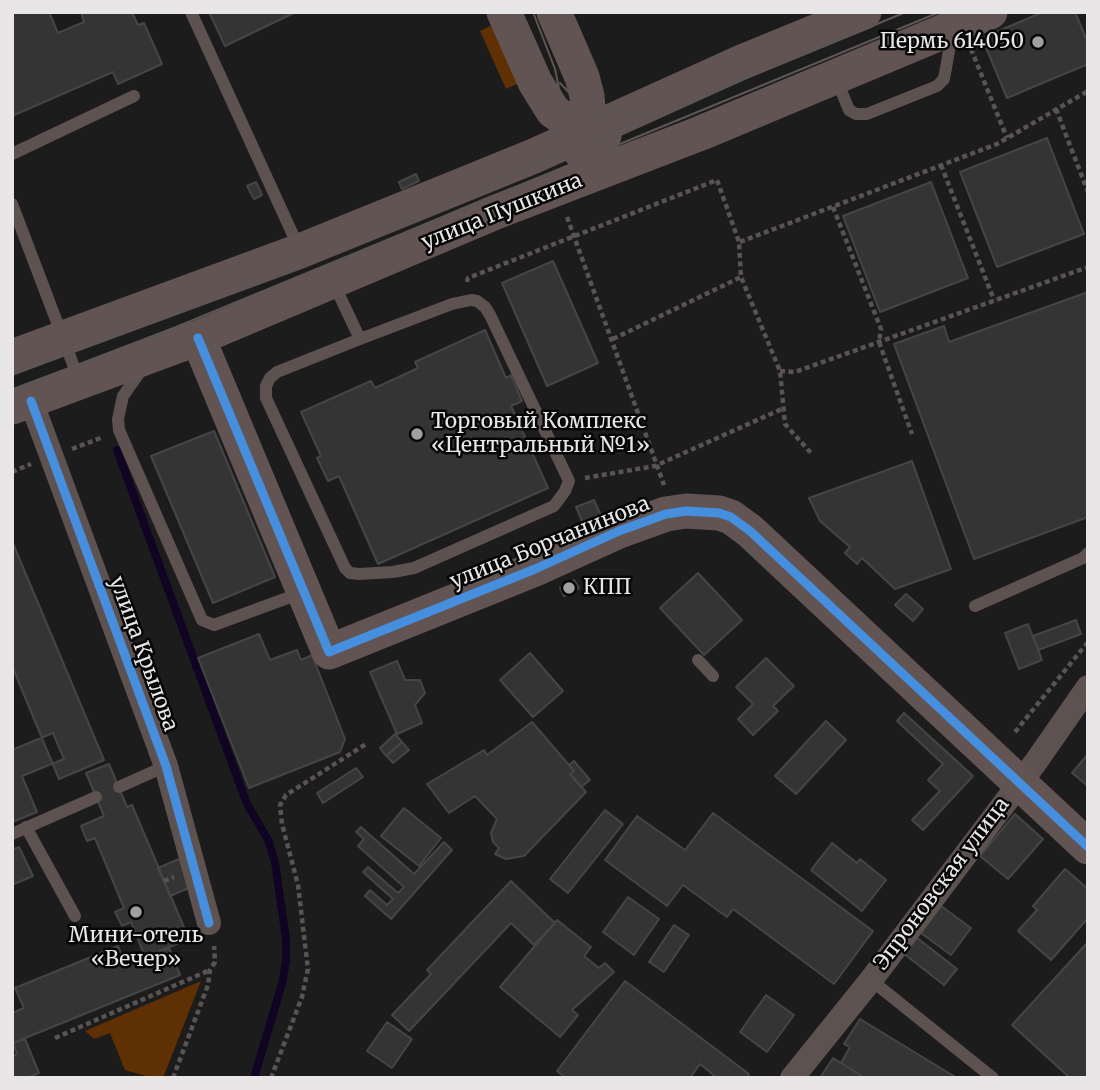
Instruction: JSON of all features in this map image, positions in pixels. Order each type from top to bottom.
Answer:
[{"type":"main road","points":[[504,12],[540,99],[541,122],[533,143],[513,164]]},
{"type":"main road","points":[[549,206],[560,180],[575,163],[587,132],[588,102],[576,62],[554,12]]},
{"type":"main road","name":"улица Пушкина","points":[[12,357],[300,251],[513,164],[742,62],[864,12]]},
{"type":"main road","name":"улица Пушкина","points":[[22,404],[198,338],[333,282],[549,206],[701,133],[836,78],[961,37],[990,12]]},
{"type":"main road","points":[[576,62],[594,81],[627,95],[658,95],[682,90]]},
{"type":"main road","points":[[535,82],[554,111],[587,132],[633,139],[701,133]]},
{"type":"main road","name":"улица Борчанинова","points":[[198,338],[329,652],[535,569],[619,531],[667,514],[707,511],[731,517],[737,529],[1088,846]]},
{"type":"street","name":"улица Крылова","points":[[22,404],[166,766],[209,923]]},
{"type":"street","name":"Эпроновская улица","points":[[792,1078],[871,980],[1088,687]]},
{"type":"lane","points":[[191,12],[300,251]]},
{"type":"lane","points":[[836,78],[849,110],[856,114],[867,114],[937,86],[944,79],[961,37]]},
{"type":"lane","points":[[12,154],[134,96]]},
{"type":"lane","points":[[12,204],[80,382]]},
{"type":"lane","points":[[333,282],[360,339]]},
{"type":"lane","points":[[477,301],[490,315],[569,481],[565,491],[554,506],[414,568],[359,575],[350,573],[341,562],[270,410],[266,386],[277,372],[461,302],[477,301]]},
{"type":"lane","points":[[160,352],[144,367],[123,396],[119,408],[119,430],[201,620],[214,625],[303,592]]},
{"type":"lane","points":[[975,606],[1083,558],[1088,553]]},
{"type":"lane","points":[[698,660],[713,676]]},
{"type":"lane","points":[[118,787],[166,766]]},
{"type":"lane","points":[[12,834],[96,797]]},
{"type":"lane","points":[[26,827],[75,916]]},
{"type":"lane","points":[[871,980],[993,1078]]},
{"type":"path","points":[[961,37],[1007,138]]},
{"type":"path","points":[[739,242],[1007,138],[1088,91]]},
{"type":"path","points":[[1056,109],[1088,192]]},
{"type":"path","points":[[941,165],[994,300]]},
{"type":"path","points":[[461,302],[468,278],[717,180],[739,242],[741,277],[780,371],[785,424],[811,453]]},
{"type":"path","points":[[549,206],[570,221],[666,491]]},
{"type":"path","points":[[832,206],[881,329],[879,342],[912,434]]},
{"type":"path","points":[[780,371],[795,372],[1088,267]]},
{"type":"path","points":[[613,339],[741,277]]},
{"type":"path","points":[[569,481],[655,466],[784,408]]},
{"type":"path","points":[[1015,732],[1088,642]]},
{"type":"path","points":[[271,1078],[302,997],[308,969],[298,885],[282,824],[280,805],[286,795],[366,744]]},
{"type":"path","points":[[173,1078],[215,962],[214,940],[209,923]]},
{"type":"path","points":[[55,1038],[210,970]]},
{"type":"shaded area","points":[[496,23],[522,82],[506,89],[480,31]]},
{"type":"shaded area","points":[[201,981],[163,1078],[125,1070],[110,1033],[94,1039],[85,1031]]},
{"type":"building","points":[[12,12],[49,12],[58,33],[84,22],[81,12],[132,12],[138,25],[144,23],[162,64],[118,84],[113,72],[12,116]]},
{"type":"building","points":[[209,12],[296,12],[225,46]]},
{"type":"building","points":[[1043,12],[1075,12],[1088,43],[1088,64],[1007,98],[982,38]]},
{"type":"building","points":[[1047,138],[1084,234],[997,267],[960,172]]},
{"type":"building","points":[[416,174],[419,181],[402,189],[399,182]]},
{"type":"building","points":[[256,182],[262,195],[254,199],[247,186]]},
{"type":"building","points":[[931,182],[968,278],[880,312],[843,216]]},
{"type":"building","points":[[553,261],[598,363],[547,386],[502,283]]},
{"type":"building","points":[[1088,292],[1088,517],[974,559],[894,344],[944,326],[949,342]]},
{"type":"building","name":"Торговый Комплекс «Центральный №1»","points":[[485,330],[506,378],[511,375],[522,401],[511,406],[548,488],[378,564],[339,476],[328,481],[317,458],[321,456],[301,412],[371,381],[375,388],[418,368],[415,362]]},
{"type":"building","points":[[214,431],[275,577],[213,603],[151,456]]},
{"type":"building","points":[[912,461],[951,569],[895,589],[862,558],[857,564],[845,553],[850,547],[820,521],[809,498]]},
{"type":"building","points":[[594,500],[603,520],[585,528],[576,507]]},
{"type":"building","points":[[12,541],[104,760],[59,779],[12,666]]},
{"type":"building","points":[[698,573],[742,620],[704,655],[660,608]]},
{"type":"building","name":"КПП","points":[[574,580],[579,588],[564,596],[560,588]]},
{"type":"building","points":[[906,594],[923,609],[913,621],[895,605]]},
{"type":"building","points":[[1076,620],[1081,634],[1038,650],[1033,636]]},
{"type":"building","points":[[1028,624],[1042,660],[1019,669],[1005,633]]},
{"type":"building","points":[[259,634],[270,660],[297,650],[301,660],[312,655],[345,739],[340,752],[249,788],[198,658]]},
{"type":"building","points":[[530,653],[563,691],[533,717],[500,680]]},
{"type":"building","points":[[766,658],[794,686],[773,706],[778,711],[753,735],[738,719],[753,704],[736,687]]},
{"type":"building","points":[[397,661],[405,680],[420,680],[425,693],[415,705],[422,723],[397,734],[370,672]]},
{"type":"building","points":[[904,713],[973,776],[923,830],[912,820],[940,791],[928,780],[943,764],[897,721]]},
{"type":"building","points":[[826,721],[846,740],[796,794],[775,776]]},
{"type":"building","points":[[532,722],[574,771],[570,774],[586,792],[524,856],[506,859],[495,854],[499,848],[493,842],[491,833],[497,819],[475,796],[449,813],[427,784],[484,750],[487,755]]},
{"type":"building","points":[[53,733],[64,759],[22,776],[37,812],[12,822],[12,750]]},
{"type":"building","points":[[395,734],[402,742],[386,756],[380,748]]},
{"type":"building","points":[[402,742],[409,750],[393,763],[387,756]]},
{"type":"building","points":[[1088,754],[1088,786],[1072,773]]},
{"type":"building","points":[[574,761],[590,780],[581,787],[570,774],[574,771],[569,765]]},
{"type":"building","points":[[109,764],[127,807],[132,805],[189,939],[145,957],[131,922],[122,926],[115,912],[124,908],[95,838],[87,841],[81,826],[104,816],[86,773]]},
{"type":"building","points":[[356,768],[363,777],[323,803],[317,793]]},
{"type":"building","points":[[404,808],[441,838],[419,866],[381,836]]},
{"type":"building","points":[[605,810],[623,824],[568,893],[550,879]]},
{"type":"building","points":[[713,813],[873,931],[834,984],[733,909],[727,917],[683,885],[667,906],[605,860],[637,816],[685,850]]},
{"type":"building","points":[[1015,814],[1043,839],[1008,879],[980,856]]},
{"type":"building","points":[[361,827],[414,874],[444,842],[452,850],[391,919],[365,896],[370,890],[387,905],[393,899],[363,872],[368,867],[398,893],[404,887],[358,846],[364,839],[356,832]]},
{"type":"building","points":[[832,843],[857,863],[860,859],[886,880],[862,911],[811,870]]},
{"type":"building","points":[[19,847],[33,876],[12,885],[12,850]]},
{"type":"building","points":[[179,859],[191,887],[170,896],[158,868]]},
{"type":"building","points":[[1065,869],[1088,889],[1088,918],[1051,960],[1018,931],[1037,910],[1033,906]]},
{"type":"building","points":[[511,881],[555,923],[534,945],[511,923],[409,1031],[392,1015],[431,974],[427,970]]},
{"type":"building","points":[[628,897],[659,919],[634,955],[603,932]]},
{"type":"building","points":[[941,906],[971,928],[951,955],[921,933]]},
{"type":"building","points":[[557,920],[591,947],[584,956],[599,968],[605,963],[614,972],[572,1010],[578,1015],[560,1037],[500,987]]},
{"type":"building","points":[[674,925],[689,935],[664,972],[649,962]]},
{"type":"building","points":[[916,937],[957,969],[944,985],[903,953]]},
{"type":"building","points":[[1088,942],[1088,1078],[1070,1078],[1012,1025]]},
{"type":"building","points":[[118,946],[126,966],[169,948],[180,975],[13,1043],[12,1013],[24,1008],[15,988]]},
{"type":"building","points":[[625,981],[749,1074],[747,1078],[717,1078],[700,1064],[690,1078],[566,1078],[557,1071]]},
{"type":"building","points":[[766,995],[794,1015],[767,1052],[740,1032]]},
{"type":"building","points":[[860,1019],[957,1078],[865,1078],[841,1063],[850,1047],[844,1044]]},
{"type":"building","points":[[387,1022],[412,1039],[392,1068],[367,1051]]},
{"type":"building","points":[[25,1039],[39,1073],[27,1078],[12,1078],[12,1056],[17,1054],[13,1043]]},
{"type":"building","points":[[833,1058],[865,1078],[820,1078]]},
{"type":"waterway","points":[[117,450],[247,804],[268,840],[275,862],[286,939],[286,960],[283,980],[254,1078]]},
{"type":"tram line","points":[[521,12],[549,84]]},
{"type":"tram line","points":[[533,12],[555,69],[563,108],[563,119],[557,137],[542,163]]},
{"type":"tram line","points":[[389,229],[906,12]]},
{"type":"tram line","points":[[12,390],[176,327],[940,12]]},
{"type":"tram line","points":[[564,72],[587,96],[598,103],[629,114],[654,113]]},
{"type":"tram line","points":[[560,83],[577,101],[600,117],[634,125]]},
{"type":"tram line","points":[[12,375],[292,269]]},
{"type":"cycle path","points":[[198,338],[329,652],[666,514],[686,511],[719,513],[731,517],[750,531],[1088,847]]},
{"type":"cycle path","points":[[31,401],[166,766],[209,923]]},
{"type":"place","name":"Пермь 614050","points":[[1038,42]]},
{"type":"place","name":"Торговый Комплекс «Центральный №1»","points":[[417,434]]},
{"type":"place","name":"КПП","points":[[569,588]]},
{"type":"place","name":"Мини-отель «Вечер»","points":[[136,912]]}]
